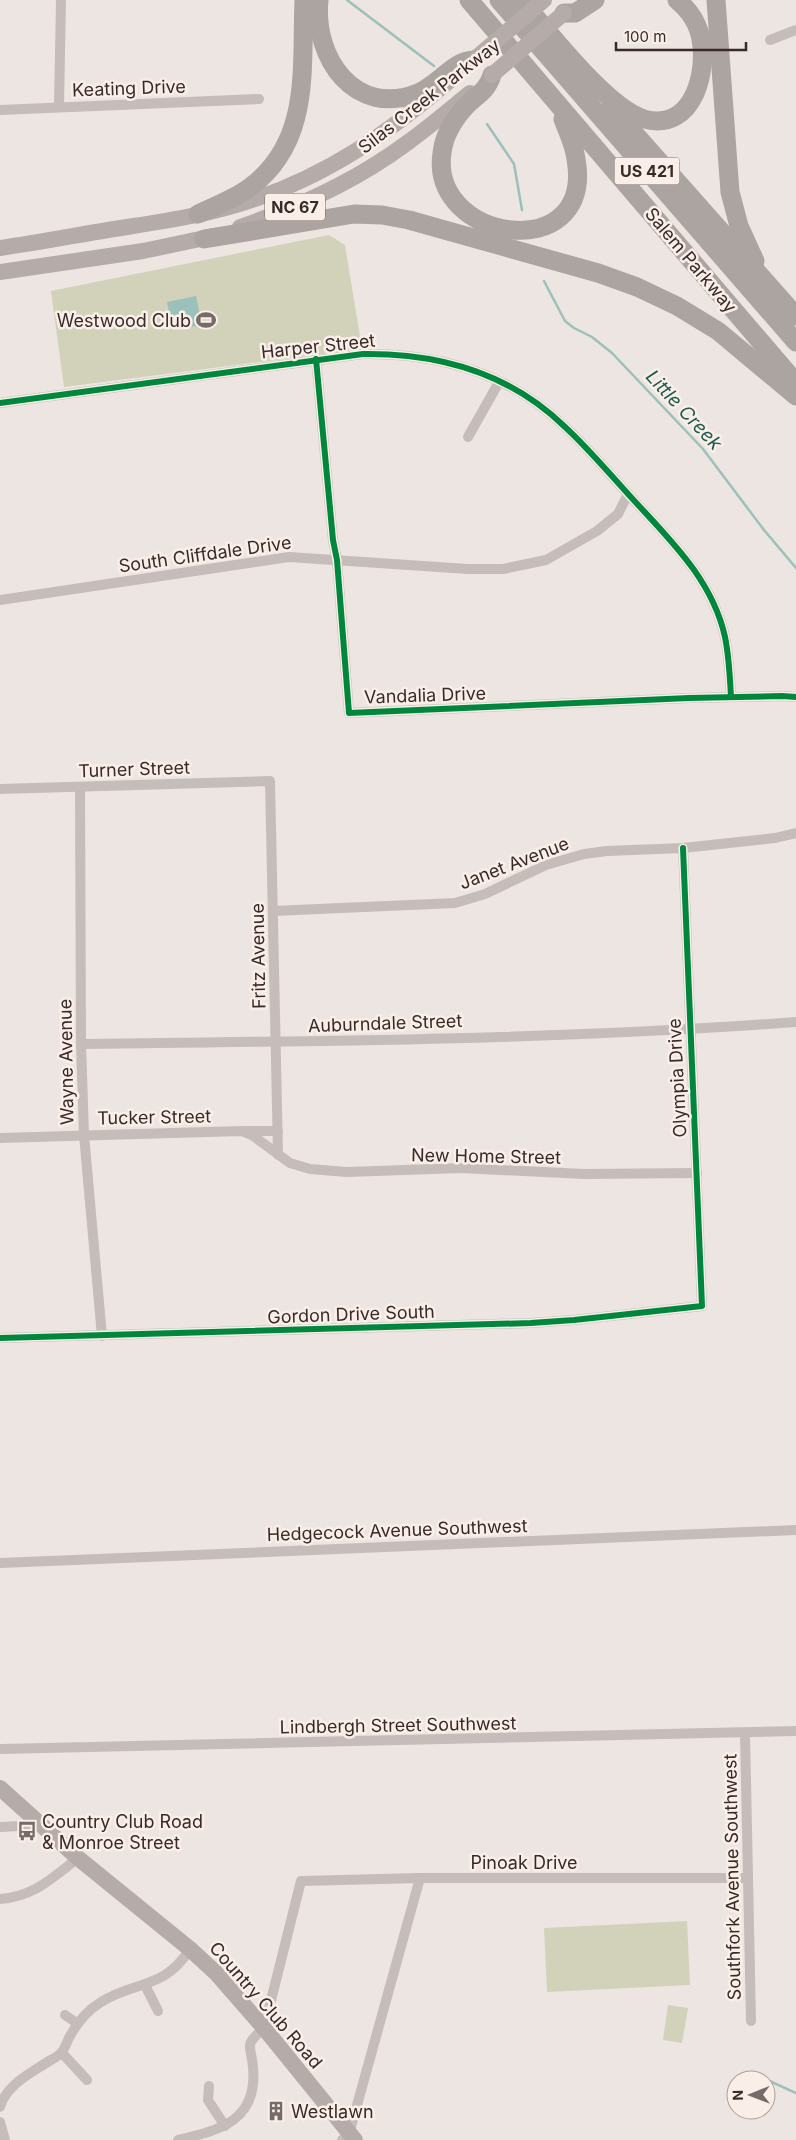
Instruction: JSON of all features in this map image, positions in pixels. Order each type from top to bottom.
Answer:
[{"type":"highway","points":[[198,214],[237,195],[257,182],[274,165],[289,141],[296,121],[300,100],[304,0]]},
{"type":"highway","points":[[319,0],[319,23],[329,58],[344,80],[366,95],[384,98],[410,96],[434,84],[464,61],[475,58]]},
{"type":"highway","name":"Salem Parkway","points":[[460,0],[473,5],[796,383]]},
{"type":"highway","name":"Salem Parkway","points":[[499,0],[796,342]]},
{"type":"highway","points":[[522,0],[589,78],[613,110],[733,248],[796,316]]},
{"type":"highway","points":[[564,13],[575,13],[594,0]]},
{"type":"highway","points":[[589,78],[622,106],[643,119],[667,119],[686,107],[699,85],[702,47],[694,21],[677,0]]},
{"type":"highway","points":[[716,0],[732,204],[743,238],[770,286]]},
{"type":"highway","points":[[492,75],[489,86],[461,111],[450,127],[441,159],[446,185],[456,200],[472,215],[492,226],[521,232],[540,228],[556,219],[572,201],[577,186],[577,160],[572,139],[558,104]]},
{"type":"highway","points":[[204,239],[354,214],[382,215],[409,220],[598,273],[644,290],[677,306],[718,331],[796,396]]},
{"type":"main road","name":"Silas Creek Parkway","points":[[0,248],[198,214],[226,208],[274,192],[342,160],[407,116],[544,0]]},
{"type":"main road","name":"Silas Creek Parkway","points":[[0,272],[135,252],[204,239],[290,209],[353,178],[407,143],[492,75],[580,0]]},
{"type":"main road","name":"Country Club Road","points":[[0,1788],[78,1858],[190,1949],[216,1973],[264,2028],[348,2138]]},
{"type":"street","points":[[59,106],[61,0]]},
{"type":"street","points":[[770,40],[796,30]]},
{"type":"street","name":"Keating Drive","points":[[0,110],[259,99]]},
{"type":"street","name":"Harper Street","points":[[0,403],[363,354],[395,353],[426,357],[457,364],[484,374],[536,403],[563,424],[588,448],[676,546],[714,602],[725,636],[731,697]]},
{"type":"street","name":"Vandalia Drive","points":[[316,359],[333,540],[337,560],[349,713],[731,697],[796,698]]},
{"type":"street","points":[[468,437],[499,382]]},
{"type":"street","name":"South Cliffdale Drive","points":[[0,600],[289,557],[468,569],[503,569],[546,560],[597,531],[618,514],[628,494]]},
{"type":"street","name":"Turner Street","points":[[0,789],[270,781]]},
{"type":"street","name":"Fritz Avenue","points":[[270,781],[278,1131]]},
{"type":"street","name":"Wayne Avenue","points":[[80,787],[81,1044],[84,1135],[102,1336]]},
{"type":"street","name":"Janet Avenue","points":[[274,911],[455,903],[485,894],[546,865],[584,854],[608,851],[683,848],[775,838],[796,833]]},
{"type":"street","name":"Olympia Drive","points":[[683,848],[689,1030],[702,1306]]},
{"type":"street","name":"Auburndale Street","points":[[81,1044],[275,1042],[689,1030],[796,1022]]},
{"type":"street","points":[[242,1132],[278,1131],[278,1155]]},
{"type":"street","name":"Tucker Street","points":[[0,1138],[242,1132],[252,1135],[278,1155]]},
{"type":"street","name":"New Home Street","points":[[278,1155],[290,1163],[310,1169],[347,1172],[461,1168],[584,1174],[697,1174]]},
{"type":"street","name":"Gordon Drive South","points":[[0,1338],[531,1323],[702,1306]]},
{"type":"street","name":"Hedgecock Avenue Southwest","points":[[0,1563],[796,1530]]},
{"type":"street","name":"Lindbergh Street Southwest","points":[[0,1749],[745,1734],[796,1731]]},
{"type":"street","name":"Southfork Avenue Southwest","points":[[745,1734],[751,2021]]},
{"type":"street","points":[[0,1827],[42,1825]]},
{"type":"street","points":[[0,1899],[14,1898],[37,1890],[78,1858]]},
{"type":"street","points":[[348,2138],[420,1878]]},
{"type":"street","name":"Pinoak Drive","points":[[264,2028],[301,1882],[420,1878],[748,1878]]},
{"type":"street","points":[[0,2107],[10,2089],[62,2053],[69,2037],[89,2012],[108,1998],[163,1978],[176,1968],[190,1949]]},
{"type":"street","points":[[145,1985],[158,2011]]},
{"type":"street","points":[[65,2015],[78,2024]]},
{"type":"street","points":[[178,2140],[218,2130],[236,2119],[250,2100],[254,2077],[249,2046],[252,2038],[264,2028]]},
{"type":"street","points":[[62,2053],[87,2080]]},
{"type":"street","points":[[209,2086],[208,2100],[225,2126]]},
{"type":"street","points":[[0,2122],[5,2140]]},
{"type":"green space","name":"Westwood Club","points":[[329,235],[345,245],[362,349],[64,387],[51,291]]},
{"type":"green space","points":[[687,1921],[690,1985],[547,1992],[544,1928]]},
{"type":"green space","points":[[668,2005],[688,2008],[682,2043],[663,2040]]},
{"type":"water","points":[[196,296],[202,325],[186,328],[184,315],[170,318],[167,302]]},
{"type":"waterway","name":"Little Creek","points":[[347,0],[434,66]]},
{"type":"waterway","name":"Little Creek","points":[[487,124],[514,164],[522,210]]},
{"type":"waterway","name":"Little Creek","points":[[544,281],[565,321],[592,337],[612,353],[703,449],[764,530],[796,568]]},
{"type":"waterway","points":[[776,2084],[796,2093]]},
{"type":"cycle path","points":[[0,403],[363,354],[418,357],[445,362],[496,380],[520,392],[564,426],[597,459],[673,543],[699,577],[719,616],[725,637],[731,697]]},
{"type":"cycle path","points":[[316,359],[333,540],[337,560],[349,713],[689,698],[796,697]]},
{"type":"cycle path","points":[[0,1338],[531,1323],[702,1306],[683,848]]},
{"type":"place","name":"Westwood Club","points":[[206,320]]},
{"type":"place","name":"Country Club Road & Monroe Street","points":[[27,1831]]},
{"type":"place","name":"Westlawn","points":[[276,2111]]}]
